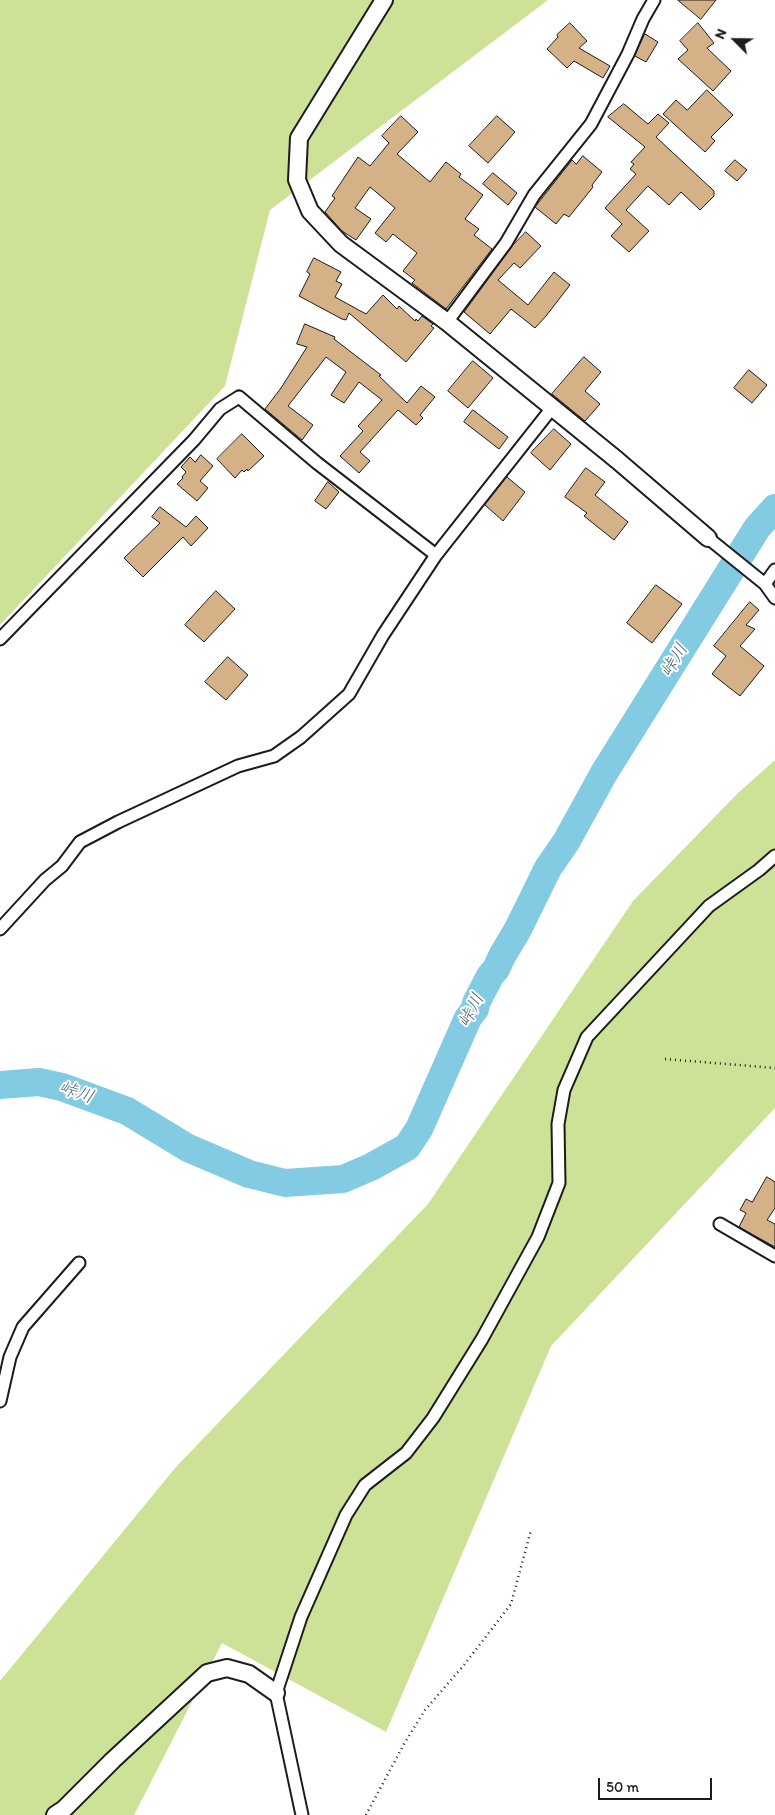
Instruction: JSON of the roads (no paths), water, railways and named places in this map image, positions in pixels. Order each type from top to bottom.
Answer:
[{"type":"street","points":[[384,0],[299,138],[297,180],[310,211],[341,244],[447,322],[617,460],[765,584],[775,598]]},
{"type":"street","points":[[447,322],[506,243],[534,194],[591,124],[654,0]]},
{"type":"street","points":[[0,639],[194,440],[220,410],[239,396],[317,463],[436,555]]},
{"type":"street","points":[[0,929],[44,880],[62,866],[80,842],[118,822],[238,766],[274,756],[301,737],[350,694],[383,635],[436,555],[552,408]]},
{"type":"street","points":[[765,584],[775,570]]},
{"type":"street","points":[[302,1815],[276,1693],[301,1617],[346,1515],[365,1485],[406,1453],[433,1418],[482,1339],[538,1237],[559,1183],[558,1124],[564,1090],[587,1037],[709,906],[760,870],[775,856]]},
{"type":"street","points":[[720,1224],[775,1256]]},
{"type":"street","points":[[0,1401],[10,1357],[23,1327],[79,1263]]},
{"type":"street","points":[[55,1815],[64,1809],[206,1673],[227,1668],[249,1674],[276,1693]]},
{"type":"waterway","name":"峠川","points":[[0,1085],[39,1082],[62,1087],[127,1111],[188,1148],[249,1174],[285,1183],[343,1179],[371,1167],[407,1147],[419,1129],[468,1018],[475,1009],[476,1003],[490,976],[496,969],[518,929],[548,868],[566,842],[604,773],[757,528],[775,508]]}]
